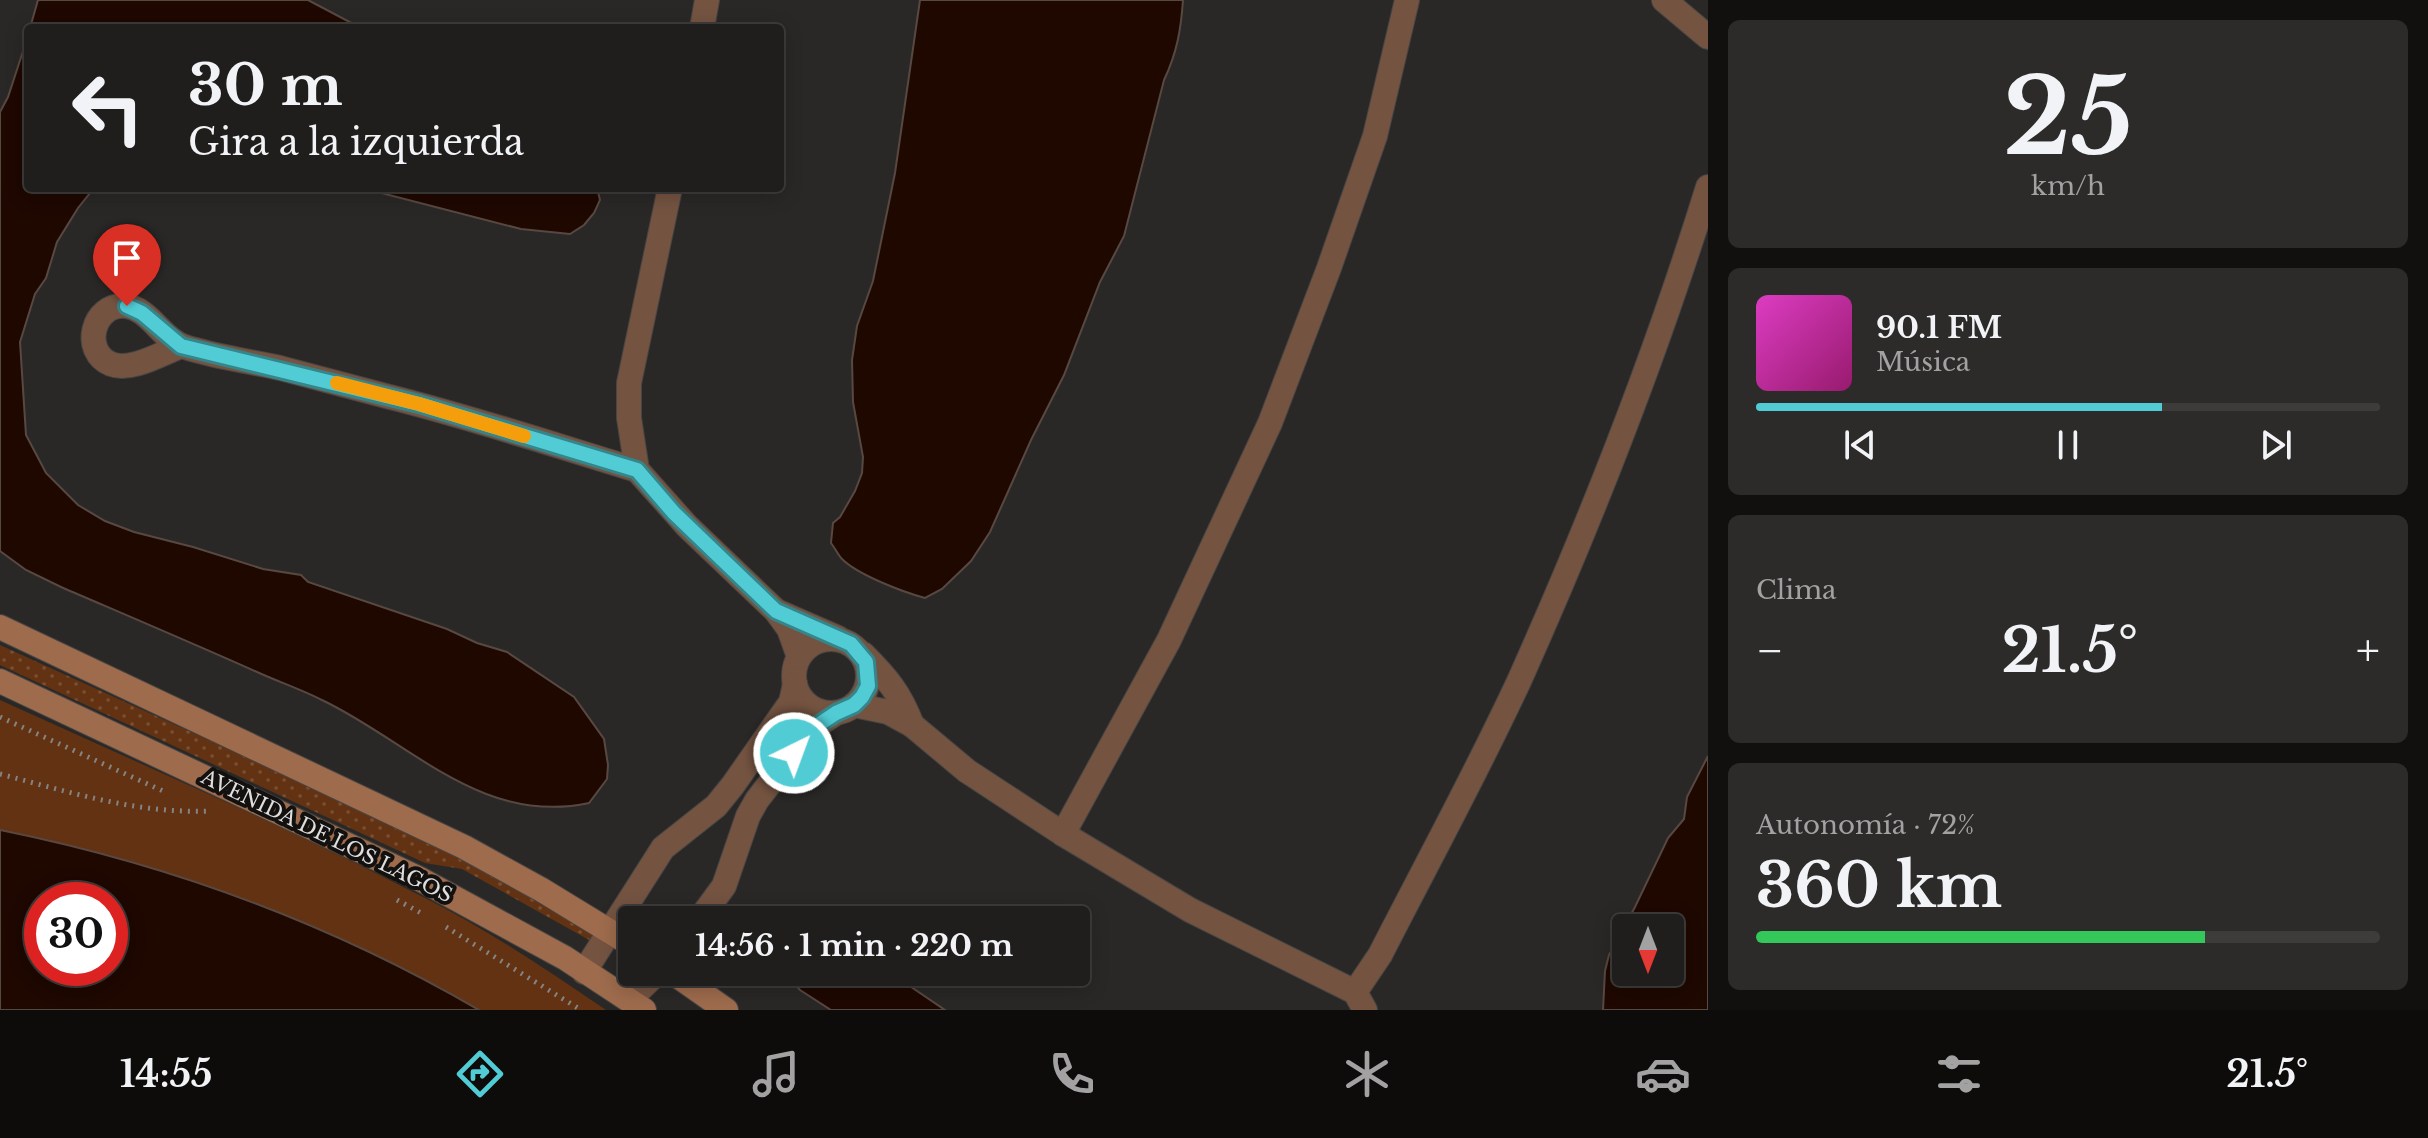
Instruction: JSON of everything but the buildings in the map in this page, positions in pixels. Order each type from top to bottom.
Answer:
[{"type":"street","points":[[1063,834],[1169,640],[1270,423],[1375,136],[1407,0]]},
{"type":"street","points":[[1645,0],[1669,4],[1708,37]]},
{"type":"street","points":[[795,684],[806,703],[825,713],[845,709],[888,712],[912,725],[967,771],[1063,834],[1190,910],[1360,1001],[1380,955],[1519,681],[1589,520],[1642,385],[1708,187]]},
{"type":"street","points":[[637,470],[629,418],[629,383],[669,192]]},
{"type":"street","points":[[181,346],[419,404],[637,470],[687,526],[776,611],[789,629],[799,657]]},
{"type":"street","points":[[776,611],[850,646],[888,679],[899,694],[912,725]]},
{"type":"street","points":[[0,627],[464,847],[618,936]]},
{"type":"street","points":[[584,972],[663,848],[716,806],[786,711],[791,702],[799,657],[817,642],[850,646],[866,662],[868,686],[845,709],[812,729],[757,800],[748,816],[724,886],[709,906]]},
{"type":"street","name":"AVENIDA DE LOS LAGOS","points":[[0,681],[418,878],[565,958],[637,1005]]},
{"type":"street","points":[[637,1005],[649,986]]},
{"type":"street","points":[[692,986],[726,1010]]},
{"type":"path","points":[[0,717],[168,793]]},
{"type":"path","points":[[0,774],[124,806],[210,811]]},
{"type":"path","points":[[196,805],[224,817]]},
{"type":"path","points":[[389,897],[431,918]]},
{"type":"path","points":[[444,926],[581,1010]]},
{"type":"shaded area","points":[[38,0],[308,0],[353,24],[31,24]]},
{"type":"shaded area","points":[[920,0],[1183,0],[1180,31],[1164,80],[1124,236],[1100,282],[1064,375],[990,532],[971,561],[942,589],[925,598],[869,577],[842,559],[831,543],[833,523],[840,517],[862,473],[863,457],[853,402],[852,360],[857,326],[873,281],[895,173]]},
{"type":"shaded area","points":[[24,48],[24,192],[91,192],[57,242],[46,278],[35,294],[20,342],[26,435],[46,473],[78,505],[105,521],[263,569],[301,575],[308,582],[507,652],[574,697],[604,739],[607,779],[589,803],[550,807],[515,803],[481,792],[324,701],[61,587],[26,570],[0,551],[0,112]]},
{"type":"shaded area","points":[[378,192],[598,192],[600,200],[594,213],[584,225],[570,234],[521,229]]},
{"type":"shaded area","points":[[0,645],[444,847],[596,936],[591,941],[462,869],[425,863],[0,665]]},
{"type":"shaded area","points":[[0,700],[373,871],[494,937],[606,1010],[479,1010],[442,988],[269,908],[165,872],[0,830]]},
{"type":"shaded area","points":[[1708,756],[1708,1010],[1603,1010],[1605,971],[1612,949],[1612,986],[1684,986],[1684,914],[1631,914],[1668,838],[1684,819],[1687,797]]},
{"type":"shaded area","points":[[0,830],[125,860],[247,900],[365,950],[479,1010],[0,1010]]},
{"type":"shaded area","points":[[796,986],[910,986],[945,1010],[831,1010]]},
{"type":"slow traffic","points":[[337,383],[524,436]]},
{"type":"route","points":[[127,306],[142,313],[181,346],[419,404],[637,470],[674,513],[776,611],[851,644],[866,662],[868,686],[862,697],[854,705],[812,729],[794,753]]}]
